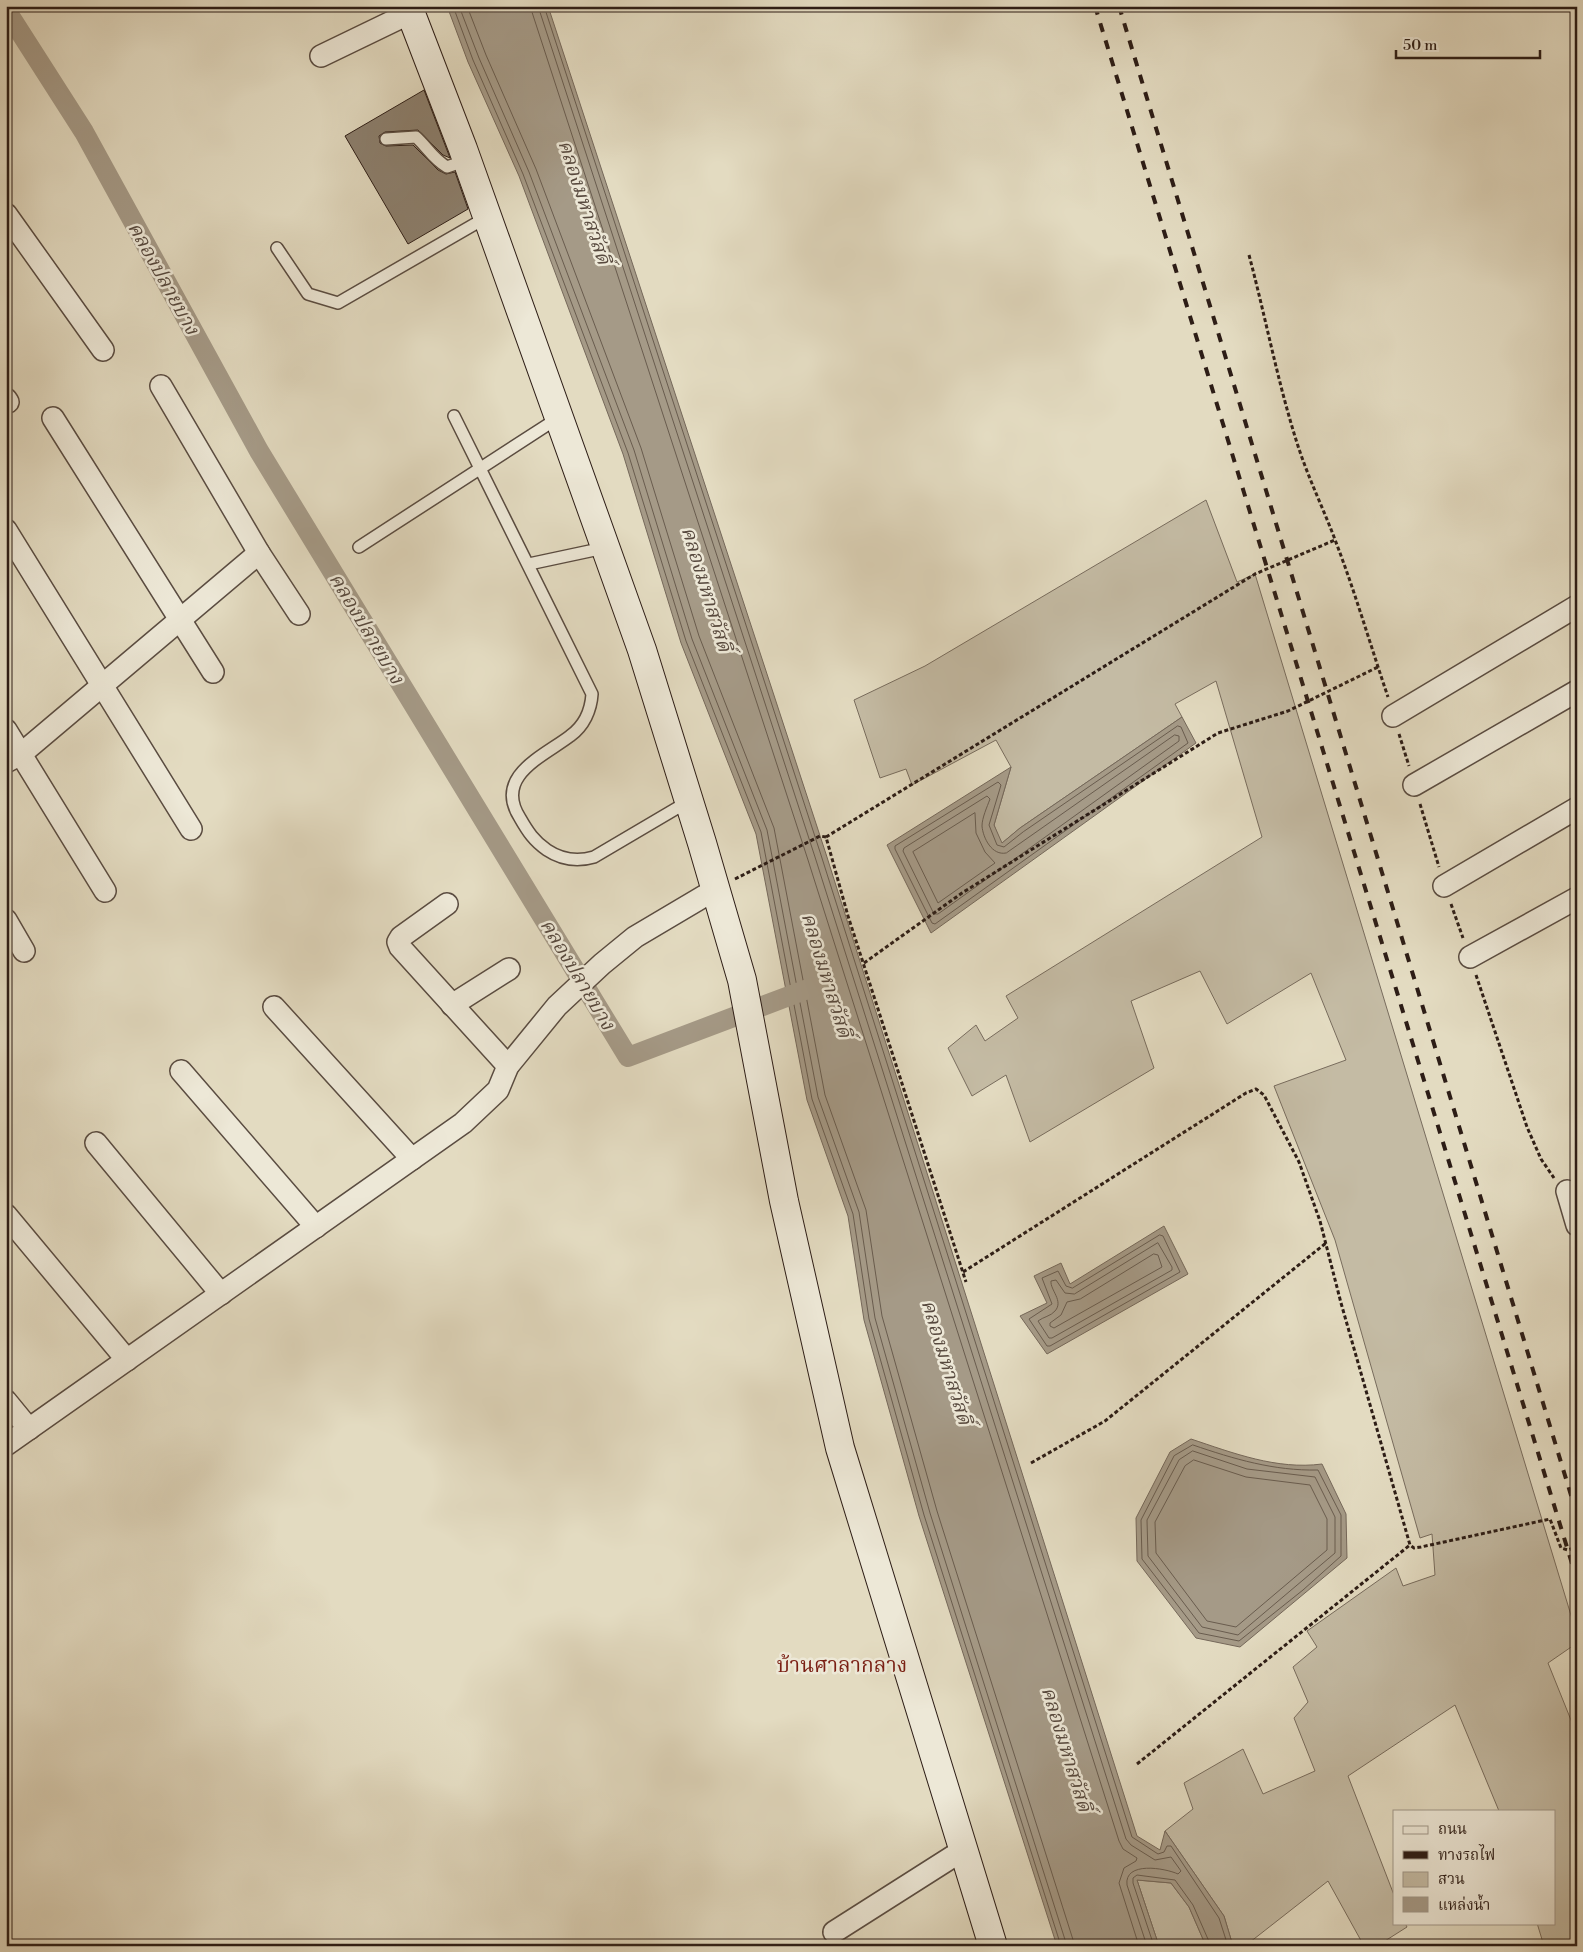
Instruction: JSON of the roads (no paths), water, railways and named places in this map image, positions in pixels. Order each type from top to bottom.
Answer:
[{"type":"street","points":[[321,56],[409,10],[467,160],[604,548],[646,661],[742,980],[784,1201],[840,1448],[993,1946]]},
{"type":"street","points":[[6,214],[103,350]]},
{"type":"street","points":[[161,386],[259,553],[299,614]]},
{"type":"street","points":[[52,418],[213,672]]},
{"type":"street","points":[[6,530],[101,686],[192,829]]},
{"type":"street","points":[[14,758],[259,553]]},
{"type":"street","points":[[1393,716],[1577,606]]},
{"type":"street","points":[[1414,785],[1577,691]]},
{"type":"street","points":[[6,730],[14,758],[105,891]]},
{"type":"street","points":[[1444,886],[1577,808]]},
{"type":"street","points":[[6,1445],[464,1123],[498,1090],[508,1066],[557,1006],[602,964],[635,937],[716,889]]},
{"type":"street","points":[[1470,957],[1577,898]]},
{"type":"street","points":[[447,904],[401,937],[398,942],[508,1066]]},
{"type":"street","points":[[6,920],[24,951]]},
{"type":"street","points":[[452,1005],[509,969]]},
{"type":"street","points":[[274,1007],[412,1159]]},
{"type":"street","points":[[181,1070],[316,1227]]},
{"type":"street","points":[[96,1143],[221,1294]]},
{"type":"street","points":[[1567,1191],[1577,1225]]},
{"type":"street","points":[[6,1215],[127,1360]]},
{"type":"street","points":[[6,1401],[29,1429]]},
{"type":"street","points":[[834,1932],[964,1850]]},
{"type":"lane","points":[[386,139],[416,136],[427,147],[435,161],[447,167],[467,160]]},
{"type":"lane","points":[[277,248],[308,294],[338,303],[487,217]]},
{"type":"lane","points":[[454,416],[482,469],[592,694],[591,708],[571,736],[544,751],[520,774],[514,788],[513,807],[534,840],[552,853],[569,860],[582,860],[594,857],[689,801]]},
{"type":"lane","points":[[359,547],[558,418]]},
{"type":"lane","points":[[529,564],[604,548]]},
{"type":"water","name":"คลองมหาสวัสดิ์","points":[[447,6],[548,6],[826,854],[1137,1836],[1160,1850],[1165,1831],[1224,1916],[1233,1946],[1206,1946],[1189,1907],[1171,1883],[1137,1880],[1159,1946],[1057,1946],[919,1516],[864,1320],[848,1216],[807,1100],[756,834],[681,643],[623,454],[519,176],[468,62]]},
{"type":"water","points":[[1182,717],[1196,743],[931,933],[887,845],[1011,767],[994,825],[1002,843],[1020,828]]},
{"type":"water","points":[[1164,1226],[1188,1274],[1047,1354],[1020,1316],[1047,1303],[1034,1276],[1061,1263],[1070,1284]]},
{"type":"water","points":[[1191,1439],[1255,1459],[1288,1465],[1322,1464],[1346,1514],[1347,1558],[1240,1647],[1196,1638],[1137,1561],[1136,1518],[1170,1452]]},
{"type":"waterway","name":"คลองปลายบาง","points":[[6,10],[84,132],[259,451],[628,1057],[813,987]]},
{"type":"railway","points":[[1095,6],[1577,1580]]},
{"type":"railway","points":[[1119,6],[1577,1515]]},
{"type":"district","name":"บ้านศาลากลาง","points":[[842,1665]]}]
